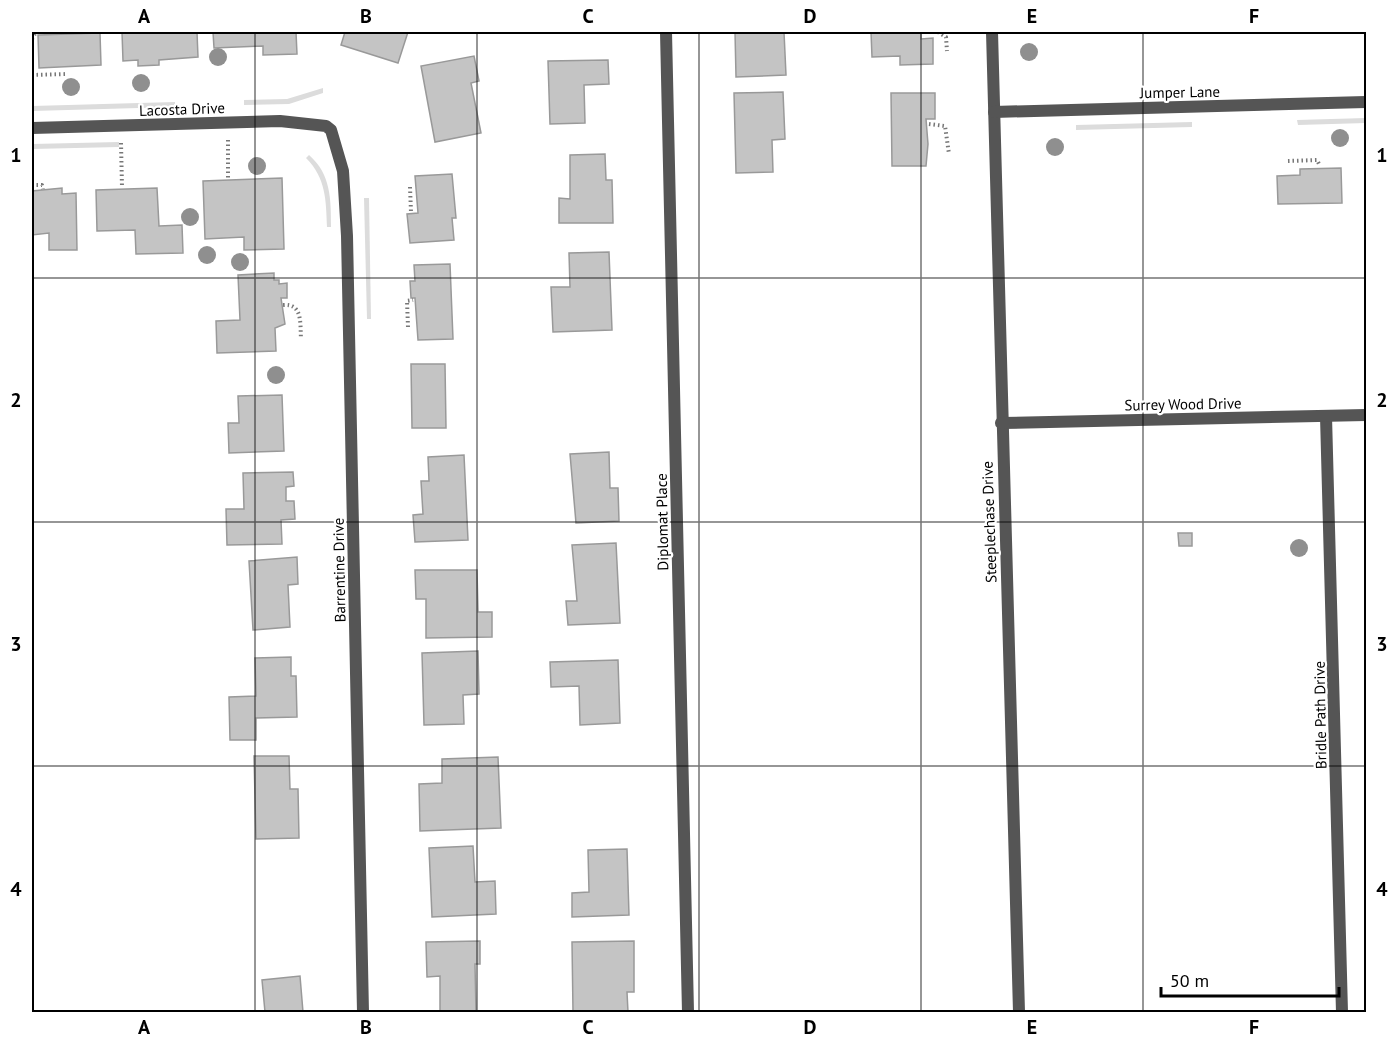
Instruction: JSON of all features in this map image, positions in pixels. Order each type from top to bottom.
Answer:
[{"type":"street","name":"Diplomat Place","points":[[666,32],[688,1012]]},
{"type":"street","name":"Steeplechase Drive","points":[[992,32],[1019,1012]]},
{"type":"street","name":"Jumper Lane","points":[[994,112],[1366,102]]},
{"type":"street","name":"Lacosta Drive","points":[[32,128],[280,121],[326,126],[331,130]]},
{"type":"street","name":"Barrentine Drive","points":[[331,130],[343,171],[347,236],[363,1012]]},
{"type":"street","name":"Surrey Wood Drive","points":[[1001,423],[1366,415]]},
{"type":"street","name":"Bridle Path Drive","points":[[1326,416],[1342,1012]]},
{"type":"path","points":[[32,39],[36,32]]},
{"type":"path","points":[[938,32],[946,37],[947,51]]},
{"type":"path","points":[[32,75],[68,74]]},
{"type":"path","points":[[928,124],[945,126],[949,154]]},
{"type":"path","points":[[228,139],[228,178]]},
{"type":"path","points":[[121,142],[122,187]]},
{"type":"path","points":[[1288,160],[1317,160],[1320,166]]},
{"type":"path","points":[[32,185],[42,185],[43,189]]},
{"type":"path","points":[[410,187],[411,212]]},
{"type":"path","points":[[408,327],[407,301],[413,300]]},
{"type":"path","points":[[283,304],[294,306],[297,310],[301,339]]},
{"type":"shaded area","points":[[323,88],[323,93],[289,104],[244,105],[244,100],[287,99]]},
{"type":"shaded area","points":[[175,102],[175,107],[32,111],[32,106]]},
{"type":"shaded area","points":[[1366,118],[1366,123],[1298,125],[1297,120]]},
{"type":"shaded area","points":[[1192,122],[1192,127],[1076,130],[1076,125]]},
{"type":"shaded area","points":[[119,142],[119,147],[32,149],[32,144]]},
{"type":"shaded area","points":[[309,155],[322,170],[326,179],[330,197],[331,227],[327,227],[324,190],[318,173],[306,158]]},
{"type":"shaded area","points":[[364,198],[369,198],[371,319],[367,319]]},
{"type":"building","points":[[122,32],[197,32],[198,57],[159,60],[159,65],[138,66],[138,60],[123,61]]},
{"type":"building","points":[[213,32],[296,32],[297,54],[263,55],[263,46],[214,48]]},
{"type":"building","points":[[345,32],[408,32],[398,63],[341,45]]},
{"type":"building","points":[[735,32],[784,32],[786,75],[736,77]]},
{"type":"building","points":[[871,32],[921,32],[921,39],[933,38],[933,64],[900,65],[900,56],[872,57]]},
{"type":"building","points":[[100,33],[101,65],[39,68],[38,35]]},
{"type":"building","points":[[474,56],[479,81],[471,83],[481,133],[435,142],[421,66]]},
{"type":"building","points":[[608,60],[609,84],[584,85],[585,123],[550,124],[548,61]]},
{"type":"building","points":[[783,92],[785,139],[772,140],[773,172],[736,173],[734,93]]},
{"type":"building","points":[[891,93],[935,93],[935,119],[926,119],[928,144],[926,166],[892,166]]},
{"type":"building","points":[[605,154],[606,180],[612,180],[613,223],[559,223],[559,198],[570,199],[570,155]]},
{"type":"building","points":[[1341,168],[1342,203],[1278,204],[1277,176],[1300,175],[1300,169]]},
{"type":"building","points":[[452,174],[456,218],[452,218],[454,240],[410,243],[407,214],[418,213],[415,176]]},
{"type":"building","points":[[282,178],[284,249],[244,250],[244,237],[205,239],[203,181]]},
{"type":"building","points":[[62,188],[62,194],[76,193],[77,250],[49,250],[49,233],[32,235],[32,191]]},
{"type":"building","points":[[157,188],[159,226],[182,225],[183,253],[136,254],[135,230],[97,231],[96,190]]},
{"type":"building","points":[[609,252],[612,330],[553,332],[551,287],[570,287],[569,253]]},
{"type":"building","points":[[450,264],[453,339],[418,340],[415,298],[411,298],[410,281],[415,281],[414,265]]},
{"type":"building","points":[[274,273],[274,280],[279,280],[279,284],[287,283],[287,298],[281,298],[285,324],[275,328],[276,351],[217,353],[216,321],[240,320],[238,275]]},
{"type":"building","points":[[411,364],[445,364],[446,428],[412,428]]},
{"type":"building","points":[[282,395],[284,451],[229,453],[228,423],[239,423],[238,396]]},
{"type":"building","points":[[609,452],[610,488],[618,488],[619,521],[576,523],[570,454]]},
{"type":"building","points":[[464,455],[468,540],[415,542],[413,515],[423,514],[421,481],[429,481],[428,457]]},
{"type":"building","points":[[293,472],[294,486],[286,487],[286,501],[294,501],[295,519],[281,520],[282,544],[227,545],[226,509],[244,509],[243,473]]},
{"type":"building","points":[[1178,533],[1192,533],[1192,546],[1179,546]]},
{"type":"building","points":[[616,543],[620,623],[568,625],[566,601],[577,601],[572,545]]},
{"type":"building","points":[[297,557],[298,584],[288,585],[290,627],[253,630],[249,561]]},
{"type":"building","points":[[415,570],[477,570],[478,612],[492,612],[492,637],[426,638],[426,599],[416,599]]},
{"type":"building","points":[[478,651],[479,694],[463,695],[464,724],[424,725],[422,653]]},
{"type":"building","points":[[291,657],[291,676],[296,676],[297,717],[256,718],[256,740],[230,740],[229,697],[256,696],[255,658]]},
{"type":"building","points":[[618,660],[620,723],[580,725],[579,686],[551,687],[550,662]]},
{"type":"building","points":[[254,756],[289,756],[290,789],[298,789],[299,838],[256,839]]},
{"type":"building","points":[[498,757],[501,828],[420,831],[419,784],[442,783],[442,759]]},
{"type":"building","points":[[473,846],[475,882],[495,881],[496,914],[432,917],[429,848]]},
{"type":"building","points":[[627,849],[629,915],[572,917],[572,893],[589,892],[588,850]]},
{"type":"building","points":[[480,941],[480,964],[475,964],[476,1012],[440,1012],[440,976],[427,977],[426,942]]},
{"type":"building","points":[[634,941],[634,992],[627,992],[628,1012],[573,1012],[572,942]]},
{"type":"building","points":[[300,976],[303,1012],[265,1012],[262,980]]}]
